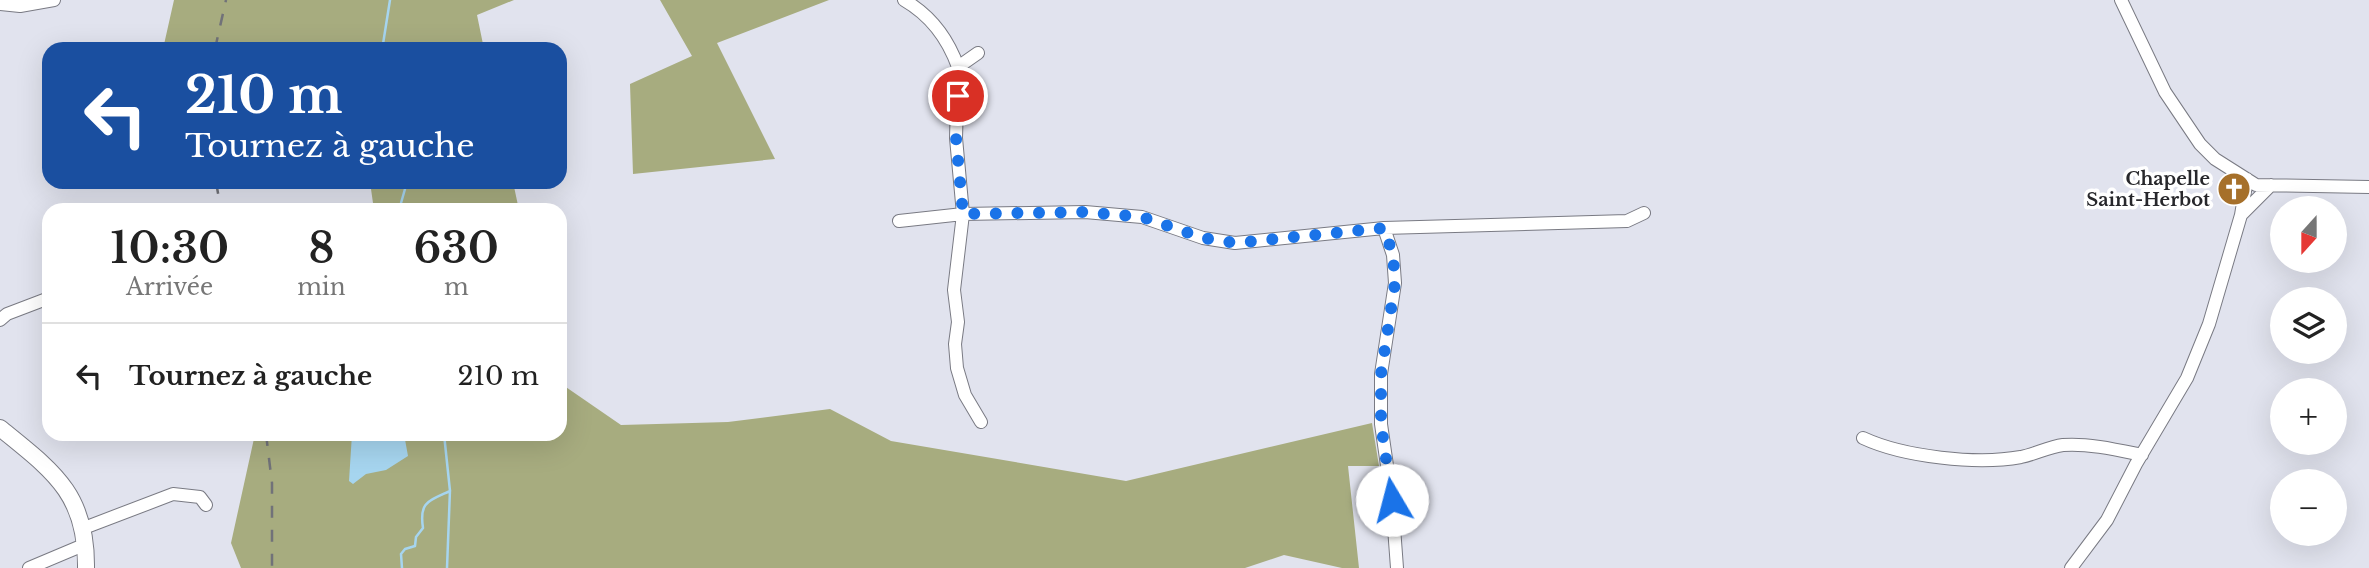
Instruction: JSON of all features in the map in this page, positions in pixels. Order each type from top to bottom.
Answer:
[{"type":"main road","points":[[0,428],[47,466],[73,500],[85,536],[86,568]]},
{"type":"street","points":[[0,5],[20,6],[54,0]]},
{"type":"street","points":[[904,0],[927,16],[958,67],[956,138],[963,214],[954,290],[958,322],[955,344],[957,368],[965,395],[981,422]]},
{"type":"street","points":[[2121,0],[2144,51],[2185,124],[2215,159],[2251,182],[2270,185],[2369,187]]},
{"type":"street","points":[[958,67],[978,53]]},
{"type":"street","points":[[2071,568],[2107,520],[2187,378],[2205,335],[2251,182]]},
{"type":"street","points":[[2241,215],[2270,185]]},
{"type":"street","points":[[899,221],[963,214],[1085,212],[1142,217],[1203,238],[1235,243],[1384,228],[1627,221],[1644,213]]},
{"type":"street","points":[[1384,228],[1393,255],[1395,283],[1381,374],[1381,424],[1397,568]]},
{"type":"street","points":[[0,320],[7,314],[42,301]]},
{"type":"street","points":[[1863,438],[1880,446],[1903,450],[1984,459],[2020,457],[2061,445],[2142,455]]},
{"type":"street","points":[[29,568],[85,536],[173,494],[200,497],[206,505]]},
{"type":"green space","points":[[174,0],[514,0],[477,15],[483,42],[165,42]]},
{"type":"green space","points":[[660,0],[829,0],[717,43],[775,159],[633,174],[630,84],[692,56]]},
{"type":"green space","points":[[371,189],[514,189],[518,203],[373,203]]},
{"type":"green space","points":[[567,388],[621,425],[728,422],[830,409],[891,441],[1126,481],[1372,423],[1379,466],[1348,466],[1359,568],[1342,568],[1284,555],[1245,568],[241,568],[231,543],[253,441],[567,441]]},
{"type":"water","points":[[352,441],[405,441],[408,456],[386,470],[366,474],[353,484],[349,481]]},
{"type":"waterway","points":[[383,42],[390,0]]},
{"type":"waterway","points":[[401,203],[405,189]]},
{"type":"waterway","points":[[402,568],[401,554],[405,549],[415,546],[416,537],[423,528],[424,508],[431,500],[450,491],[445,441]]},
{"type":"waterway","points":[[447,568],[450,490]]},
{"type":"railway","points":[[217,42],[226,0]]},
{"type":"railway","points":[[217,189],[220,203]]},
{"type":"railway","points":[[267,441],[272,483],[272,568]]},
{"type":"place","name":"Chapelle Saint-Herbot","points":[[2234,189]]},
{"type":"route","points":[[958,96],[956,138],[963,214],[1085,212],[1142,217],[1203,238],[1235,243],[1384,228],[1393,255],[1395,283],[1381,374],[1381,424],[1392,500]]}]
